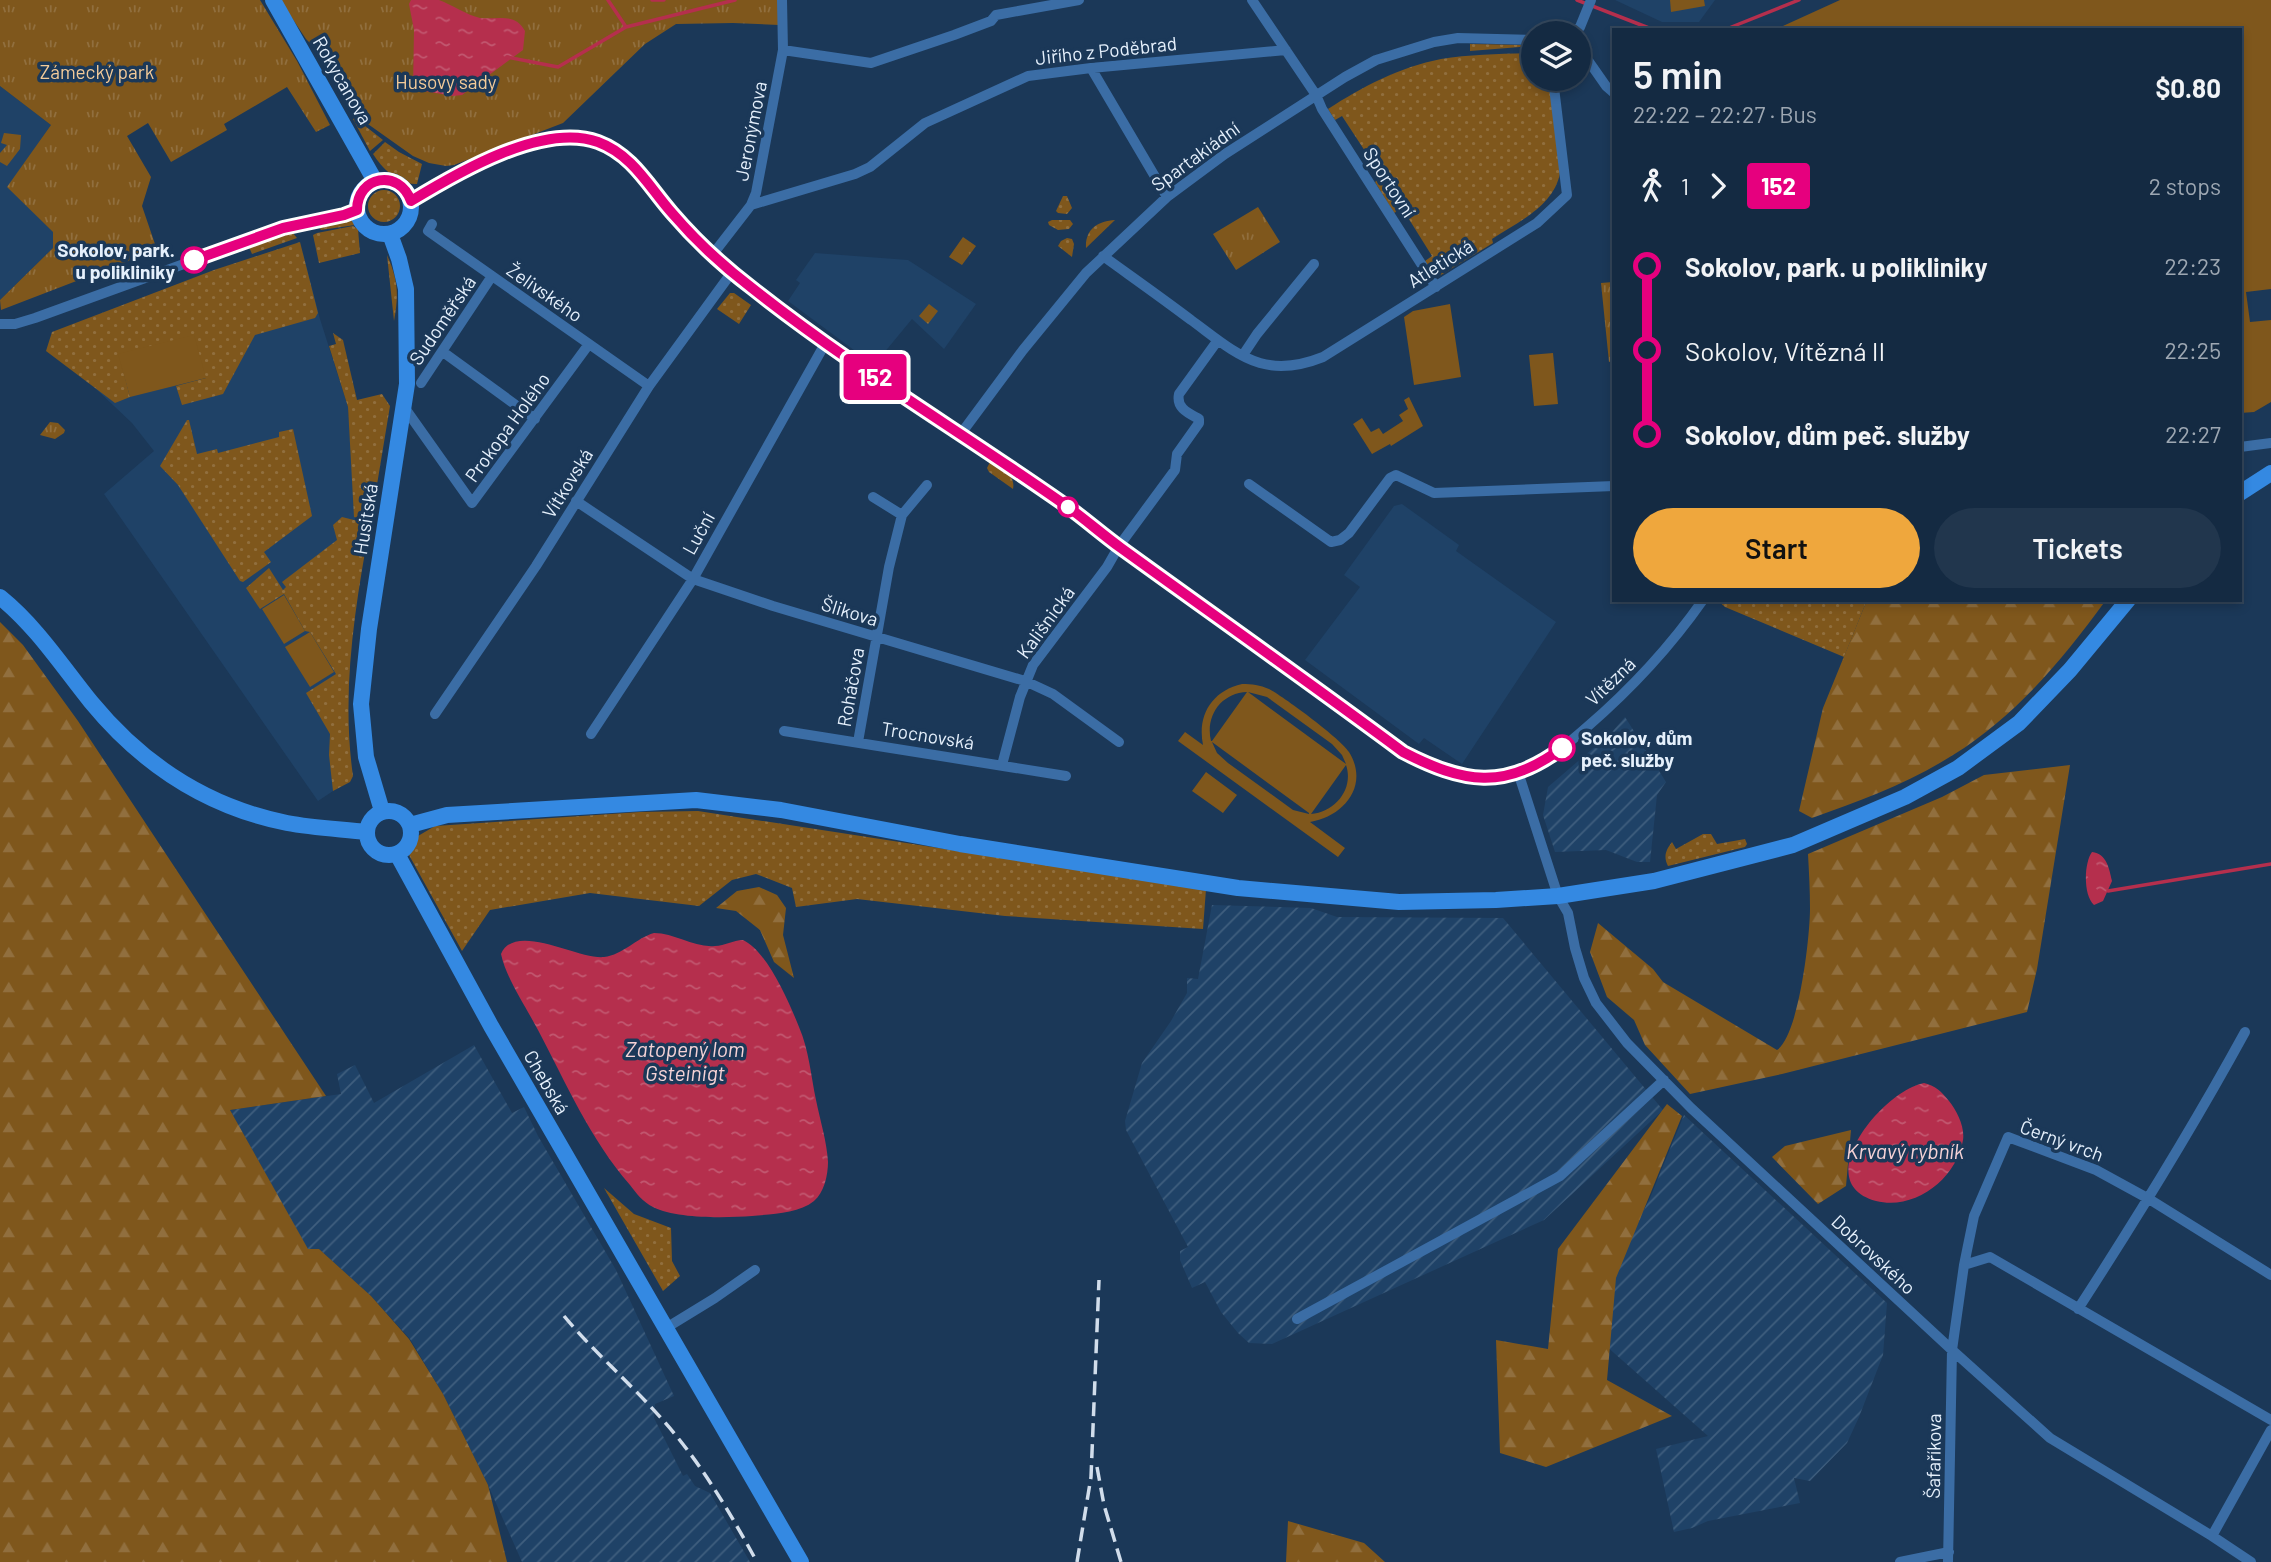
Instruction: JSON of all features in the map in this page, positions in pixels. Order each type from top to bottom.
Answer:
[{"type":"main road","name":"Rokycanova","points":[[273,0],[375,181]]},
{"type":"main road","points":[[386,180],[399,184],[411,201],[407,222],[398,231],[390,234],[370,230],[361,222],[357,210],[361,193],[375,181],[386,180]]},
{"type":"main road","name":"Husitská","points":[[382,811],[366,757],[361,704],[369,629],[404,407],[408,354],[406,289],[390,234]]},
{"type":"main road","points":[[2242,492],[2271,474]]},
{"type":"main road","points":[[0,597],[43,640],[108,722],[140,754],[178,781],[223,804],[268,818],[367,832]]},
{"type":"main road","points":[[410,825],[447,815],[696,800],[781,810],[960,844],[1238,888],[1399,902],[1496,900],[1558,895],[1654,881],[1793,845],[1905,797],[1958,768],[2019,723],[2070,670],[2126,602]]},
{"type":"main road","points":[[382,811],[399,812],[410,825],[410,842],[397,854],[384,855],[374,849],[367,838],[369,822],[382,811]]},
{"type":"main road","name":"Chebská","points":[[397,854],[491,1026],[801,1562]]},
{"type":"street","name":"Jeronýmova","points":[[713,254],[751,205],[758,183],[783,50],[782,0]]},
{"type":"street","points":[[783,50],[871,63],[991,21],[996,15],[1079,0]]},
{"type":"street","name":"Sportovní","points":[[1252,0],[1316,95],[1322,109],[1436,287]]},
{"type":"street","points":[[1583,21],[1591,0]]},
{"type":"street","name":"Spartakiádní","points":[[960,435],[1023,350],[1086,273],[1167,197],[1225,154],[1376,60],[1433,41],[1458,38],[1521,40]]},
{"type":"street","name":"Jiřího z Poděbrad","points":[[751,205],[855,174],[870,167],[925,123],[1021,78],[1091,68],[1286,50]]},
{"type":"street","points":[[1591,65],[1612,91]]},
{"type":"street","points":[[1091,68],[1167,197]]},
{"type":"street","name":"Atletická","points":[[1103,256],[1218,340],[1243,355],[1276,366],[1313,361],[1341,347],[1537,223],[1567,195],[1554,91]]},
{"type":"street","name":"Vítězná","points":[[411,201],[467,170],[521,148],[556,139],[590,140],[608,147],[626,158],[672,213],[752,289],[897,393],[1069,508],[1403,752],[1432,767],[1464,777],[1499,776],[1518,772],[1552,755],[1597,719],[1643,674],[1676,638],[1702,602]]},
{"type":"street","points":[[0,324],[15,324],[35,318],[283,228],[357,210]]},
{"type":"street","name":"Želivského","points":[[432,224],[428,231],[649,386]]},
{"type":"street","points":[[1243,355],[1314,264]]},
{"type":"street","name":"Vítkovská","points":[[435,714],[536,566],[649,386],[732,272]]},
{"type":"street","name":"Sudoměřská","points":[[421,383],[492,276]]},
{"type":"street","points":[[1119,546],[1175,470],[1177,454],[1199,423],[1199,419],[1182,409],[1178,403],[1179,394],[1218,340]]},
{"type":"street","name":"Luční","points":[[591,734],[693,579],[826,342]]},
{"type":"street","name":"Prokopa Holého","points":[[404,407],[472,503],[589,344]]},
{"type":"street","points":[[443,352],[535,419]]},
{"type":"street","points":[[2242,447],[2271,443]]},
{"type":"street","points":[[1249,484],[1331,542],[1340,540],[1349,533],[1383,486],[1396,475],[1433,494],[1612,486]]},
{"type":"street","name":"Roháčova","points":[[858,742],[902,515],[927,485]]},
{"type":"street","points":[[873,497],[902,515]]},
{"type":"street","name":"Šlikova","points":[[576,501],[693,579],[773,606],[1025,681],[1053,694],[1119,742]]},
{"type":"street","name":"Kališnická","points":[[1002,765],[1025,681],[1033,665],[1107,567],[1119,546]]},
{"type":"street","name":"Trocnovská","points":[[784,730],[1066,776]]},
{"type":"street","name":"Dobrovského","points":[[1518,772],[1558,895],[1568,913],[1584,978],[1596,1003],[1627,1043],[1952,1350],[2050,1438],[2213,1536],[2251,1562]]},
{"type":"street","points":[[2078,1309],[2149,1199],[2245,1032]]},
{"type":"street","points":[[1297,1319],[1560,1176],[1664,1080]]},
{"type":"street","name":"Černý vrch","points":[[1952,1350],[1974,1216],[2008,1137],[2096,1170],[2149,1199],[2271,1275]]},
{"type":"street","points":[[1964,1265],[1990,1256],[2271,1420]]},
{"type":"street","points":[[666,1328],[755,1270]]},
{"type":"street","name":"Šafaříkova","points":[[1948,1557],[1952,1350]]},
{"type":"street","points":[[2213,1536],[2271,1430]]},
{"type":"street","points":[[1900,1562],[1948,1557]]},
{"type":"shaded area","points":[[1615,0],[1715,0],[1699,22],[1662,22]]},
{"type":"shaded area","points":[[0,86],[51,125],[8,187],[53,232],[53,248],[0,300]]},
{"type":"shaded area","points":[[303,253],[320,319],[348,407],[355,519],[333,791],[318,801],[104,494],[154,451],[132,423],[96,389],[113,321]]},
{"type":"shaded area","points":[[815,253],[908,260],[976,304],[944,349],[912,319],[874,365],[788,301],[800,283],[796,280]]},
{"type":"shaded area","points":[[1402,504],[1459,545],[1456,551],[1556,622],[1462,764],[1424,738],[1419,744],[1305,660],[1360,587],[1344,575],[1394,506]]},
{"type":"shaded area","points":[[1625,717],[1666,782],[1657,795],[1650,862],[1637,862],[1606,850],[1555,852],[1543,815],[1548,787],[1612,732]]},
{"type":"shaded area","points":[[1212,905],[1311,908],[1337,917],[1503,918],[1663,1110],[1544,1220],[1272,1344],[1249,1343],[1221,1312],[1205,1282],[1192,1288],[1180,1260],[1180,1251],[1188,1247],[1126,1130],[1125,1121],[1142,1063],[1187,993],[1187,978],[1198,979]]},
{"type":"shaded area","points":[[474,1045],[512,1113],[524,1107],[616,1270],[674,1396],[655,1404],[654,1418],[683,1476],[687,1474],[695,1486],[710,1493],[750,1562],[522,1562],[443,1394],[410,1339],[371,1296],[319,1249],[308,1250],[230,1110],[341,1094],[337,1074],[355,1065],[374,1103]]},
{"type":"shaded area","points":[[1684,1115],[1887,1303],[1883,1355],[1859,1417],[1847,1443],[1810,1481],[1794,1478],[1800,1503],[1708,1521],[1674,1532],[1656,1449],[1708,1436],[1605,1345],[1618,1261],[1650,1198]]},
{"type":"green space","name":"Zámecký park","points":[[0,0],[260,0],[297,61],[330,125],[316,132],[287,87],[224,124],[227,130],[171,162],[148,123],[127,136],[151,177],[142,206],[157,250],[1,310],[0,300],[53,248],[53,232],[7,187],[51,125],[0,86]]},
{"type":"green space","name":"Husovy sady","points":[[280,0],[778,0],[779,25],[676,24],[645,44],[563,123],[446,166],[413,156],[358,117],[316,49],[306,39]]},
{"type":"green space","points":[[1670,0],[1704,0],[1705,6],[1671,12]]},
{"type":"green space","points":[[1840,0],[2271,0],[2271,289],[2246,292],[2250,322],[2271,320],[2271,402],[2254,412],[2242,413],[2242,28],[1778,28]]},
{"type":"green space","points":[[1470,44],[1521,45],[1521,47],[1470,51]]},
{"type":"green space","points":[[1521,53],[1521,91],[1550,91],[1560,173],[1550,195],[1534,212],[1492,239],[1493,243],[1436,276],[1425,261],[1432,256],[1402,208],[1394,213],[1375,182],[1382,177],[1342,116],[1335,120],[1328,109],[1354,93],[1411,67],[1441,59]]},
{"type":"green space","points":[[353,119],[383,140],[370,151]]},
{"type":"green space","points":[[4,133],[21,135],[20,149],[7,166],[0,162],[0,153],[7,145],[1,143]]},
{"type":"green space","points":[[385,142],[422,164],[417,184],[397,179],[373,154]]},
{"type":"green space","points":[[384,190],[395,195],[400,206],[395,217],[384,222],[373,217],[368,206],[373,195]]},
{"type":"green space","points":[[1063,196],[1067,196],[1072,208],[1067,214],[1056,211]]},
{"type":"green space","points":[[1258,207],[1280,242],[1236,270],[1213,234]]},
{"type":"green space","points":[[346,220],[356,222],[360,228],[355,225],[321,230],[318,226]]},
{"type":"green space","points":[[1070,220],[1073,224],[1069,229],[1058,230],[1049,225],[1048,222]]},
{"type":"green space","points":[[1115,220],[1086,248],[1086,241],[1094,227]]},
{"type":"green space","points":[[353,226],[358,229],[360,253],[319,263],[313,235]]},
{"type":"green space","points":[[292,232],[297,238],[252,254],[249,247]]},
{"type":"green space","points":[[963,237],[976,246],[962,265],[949,257]]},
{"type":"green space","points":[[1067,238],[1072,239],[1074,244],[1072,257],[1058,246]]},
{"type":"green space","points":[[300,242],[318,313],[315,318],[255,335],[223,394],[182,405],[176,386],[206,378],[119,354],[130,397],[115,403],[46,351],[52,332],[214,270]]},
{"type":"green space","points":[[387,255],[396,287],[394,321]]},
{"type":"green space","points":[[1612,282],[1612,361],[1609,362],[1601,283]]},
{"type":"green space","points":[[730,293],[751,305],[739,324],[717,309]]},
{"type":"green space","points":[[929,304],[938,311],[928,324],[919,316]]},
{"type":"green space","points":[[1450,304],[1461,377],[1414,385],[1404,317],[1413,311]]},
{"type":"green space","points":[[333,333],[343,340],[357,400],[382,394],[390,406],[371,521],[354,517],[348,407],[329,346],[336,344]]},
{"type":"green space","points":[[194,335],[206,378],[130,397],[118,354]]},
{"type":"green space","points":[[1553,353],[1558,404],[1534,406],[1529,355]]},
{"type":"green space","points":[[1409,397],[1423,426],[1391,446],[1390,444],[1372,454],[1353,424],[1362,418],[1371,432],[1379,428],[1383,434],[1403,421],[1399,415],[1408,409],[1404,400]]},
{"type":"green space","points":[[187,420],[197,454],[217,449],[218,453],[279,437],[279,432],[293,429],[312,516],[264,552],[271,562],[243,582],[178,485],[160,466]]},
{"type":"green space","points":[[50,422],[58,423],[65,430],[64,433],[55,439],[40,435]]},
{"type":"green space","points":[[990,462],[1010,476],[1013,489],[989,472],[987,468]]},
{"type":"green space","points":[[342,517],[370,524],[351,650],[348,713],[353,776],[350,782],[333,791],[329,755],[330,734],[306,693],[336,674],[310,632],[305,631],[284,594],[260,609],[246,588],[269,568],[283,590],[286,587],[282,582],[337,540],[333,525]]},
{"type":"green space","points":[[284,595],[305,631],[284,644],[262,609]]},
{"type":"green space","points":[[1719,602],[1866,602],[1844,657],[1725,607]]},
{"type":"green space","points":[[1866,602],[2104,602],[2037,685],[1976,740],[1902,783],[1812,818],[1799,811],[1823,708]]},
{"type":"green space","points":[[0,622],[23,645],[78,721],[326,1096],[230,1110],[308,1249],[319,1249],[371,1296],[409,1339],[443,1394],[488,1485],[507,1562],[0,1562]]},
{"type":"green space","points":[[310,632],[334,672],[310,687],[285,647]]},
{"type":"green space","points":[[1246,684],[1269,689],[1324,728],[1349,752],[1355,765],[1356,777],[1350,798],[1333,814],[1310,822],[1345,848],[1338,857],[1178,741],[1185,732],[1203,745],[1202,724],[1205,714],[1215,698],[1231,687]],"holes":[[[1247,692],[1211,741],[1210,723],[1213,715],[1223,701],[1238,693]],[[1248,692],[1267,697],[1332,744],[1346,764]],[[1212,742],[1309,814],[1293,810],[1217,753]],[[1346,765],[1347,782],[1341,797],[1328,809],[1311,814]]]},
{"type":"green space","points":[[2070,765],[2037,969],[2027,1012],[1782,1074],[1690,1094],[1645,1045],[1634,1020],[1607,997],[1590,952],[1598,923],[1653,969],[1663,982],[1777,1050],[1785,1041],[1791,1026],[1802,984],[1810,909],[1808,854],[1942,797],[1984,775]]},
{"type":"green space","points":[[1206,772],[1237,795],[1223,813],[1192,791]]},
{"type":"green space","points":[[698,811],[1206,889],[1203,929],[1005,916],[857,899],[796,907],[792,888],[756,874],[732,880],[699,906],[590,893],[490,910],[462,951],[409,855],[418,836],[435,826],[640,812]]},
{"type":"green space","points":[[1703,834],[1711,834],[1717,844],[1745,839],[1747,844],[1745,847],[1668,866],[1666,853],[1672,842],[1676,849]]},
{"type":"green space","points":[[759,887],[777,895],[786,908],[783,935],[794,978],[774,962],[760,930],[736,911],[716,908],[737,891]]},
{"type":"green space","points":[[1667,1104],[1682,1116],[1616,1278],[1607,1380],[1672,1416],[1546,1467],[1500,1453],[1496,1340],[1548,1349],[1558,1249]]},
{"type":"green space","points":[[1851,1130],[1846,1186],[1818,1204],[1772,1157],[1785,1146]]},
{"type":"green space","points":[[604,1188],[634,1214],[671,1228],[672,1261],[680,1276],[663,1291]]},
{"type":"green space","points":[[1288,1521],[1364,1543],[1385,1562],[1286,1562]]},
{"type":"water","points":[[411,0],[439,0],[480,18],[516,21],[525,31],[523,50],[462,95],[413,89],[414,30],[409,4]]},
{"type":"water","points":[[2092,852],[2104,859],[2112,881],[2103,901],[2094,905],[2088,894],[2086,879],[2087,864]]},
{"type":"water","name":"Zatopený lom Gsteinigt","points":[[654,933],[707,946],[743,940],[760,955],[776,978],[805,1045],[825,1139],[828,1162],[823,1189],[808,1205],[776,1214],[715,1217],[675,1214],[646,1203],[616,1167],[591,1130],[512,983],[501,954],[508,945],[519,941],[533,941],[604,957],[611,956]]},
{"type":"water","name":"Krvavý rybník","points":[[1924,1083],[1941,1092],[1957,1114],[1963,1135],[1959,1154],[1943,1179],[1932,1189],[1905,1201],[1876,1201],[1857,1191],[1849,1176],[1850,1158],[1872,1119],[1889,1102]]},
{"type":"waterway","points":[[608,0],[626,27],[735,0]]},
{"type":"waterway","points":[[652,0],[664,0]]},
{"type":"waterway","points":[[1577,0],[1649,28]]},
{"type":"waterway","points":[[1729,28],[1799,0]]},
{"type":"waterway","points":[[507,57],[558,67],[626,27]]},
{"type":"waterway","points":[[2108,891],[2271,864]]},
{"type":"railway","points":[[1077,1562],[1091,1477],[1099,1280]]},
{"type":"railway","points":[[564,1316],[689,1451],[757,1562]]},
{"type":"railway","points":[[1097,1467],[1104,1505],[1121,1562]]},
{"type":"bus line","name":"152","points":[[194,260],[283,228],[357,210],[361,193],[371,183],[379,180],[399,184],[411,201],[467,170],[528,145],[556,139],[590,140],[599,143],[626,158],[693,236],[752,289],[903,398],[1069,508],[1403,752],[1445,772],[1478,778],[1518,772],[1562,748]]},
{"type":"place","name":"Sokolov, park. u polikliniky","points":[[194,260]]},
{"type":"place","name":"Sokolov, dům peč. služby","points":[[1562,748]]}]
